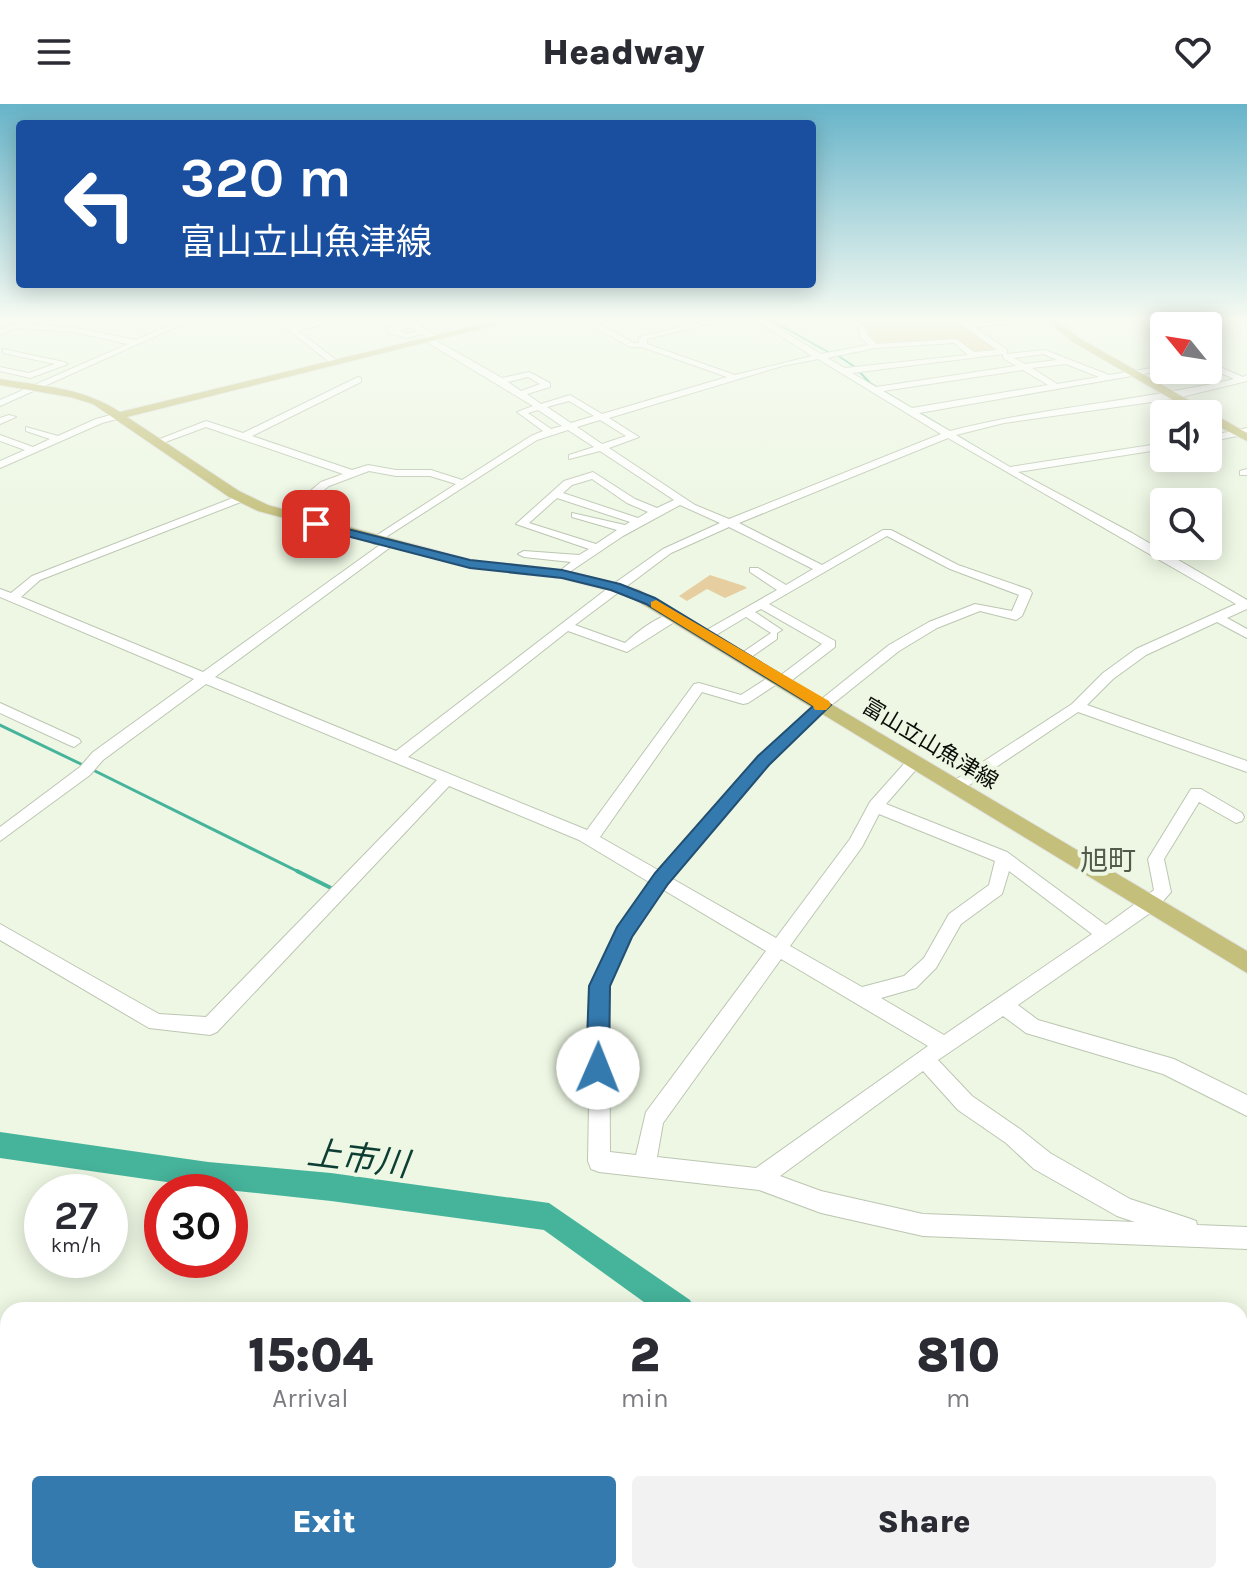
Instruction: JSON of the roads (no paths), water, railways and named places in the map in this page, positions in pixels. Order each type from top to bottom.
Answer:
[{"type":"main road","name":"富山立山魚津線","points":[[28,387],[85,397],[242,498],[287,516],[470,564],[562,574],[616,587],[707,635],[1247,963]]},
{"type":"main road","points":[[118,416],[237,387]]},
{"type":"main road","points":[[1157,387],[1180,400]]},
{"type":"main road","points":[[1222,423],[1245,434]]},
{"type":"street","points":[[243,437],[344,387]]},
{"type":"street","points":[[510,387],[682,500],[821,569]]},
{"type":"street","points":[[520,394],[541,387]]},
{"type":"street","points":[[0,835],[85,771],[98,756],[206,678],[382,542],[534,438],[697,387]]},
{"type":"street","points":[[871,387],[1009,470],[1247,604]]},
{"type":"street","points":[[876,390],[895,387]]},
{"type":"street","points":[[912,411],[1049,387]]},
{"type":"street","points":[[397,758],[616,587],[667,551],[949,434],[1004,420],[1173,396],[1211,387]]},
{"type":"street","points":[[0,403],[34,388]]},
{"type":"street","points":[[550,432],[521,412],[570,398],[634,437],[572,457]]},
{"type":"street","points":[[0,465],[118,416]]},
{"type":"street","points":[[0,421],[12,417]]},
{"type":"street","points":[[157,442],[206,424],[350,473]]},
{"type":"street","points":[[29,429],[59,439]]},
{"type":"street","points":[[1222,437],[1245,434]]},
{"type":"street","points":[[0,438],[34,450]]},
{"type":"street","points":[[1009,470],[1150,448]]},
{"type":"street","points":[[287,516],[325,484],[368,468],[396,473],[431,473],[465,484]]},
{"type":"street","points":[[595,547],[521,524],[568,483],[593,475],[631,501],[655,511]]},
{"type":"street","points":[[556,494],[638,521]]},
{"type":"street","points":[[7,596],[36,578],[242,498]]},
{"type":"street","points":[[562,574],[595,547],[655,511],[682,500]]},
{"type":"street","points":[[556,535],[589,504]]},
{"type":"street","points":[[576,515],[625,529]]},
{"type":"street","points":[[513,570],[539,529]]},
{"type":"street","points":[[707,635],[887,532],[954,567],[1026,593],[1016,616],[979,607],[933,625],[894,648],[823,705],[763,761],[661,878],[624,933],[600,986],[599,1161],[759,1179],[821,1202],[923,1225],[1247,1238]]},
{"type":"street","points":[[524,554],[581,559]]},
{"type":"street","points":[[754,570],[785,590]]},
{"type":"street","points":[[7,596],[590,839],[944,1045]]},
{"type":"street","points":[[590,839],[699,687],[743,700],[780,680],[831,644],[760,604]]},
{"type":"street","points":[[957,786],[1077,707],[1108,676],[1141,652],[1247,604]]},
{"type":"street","points":[[742,657],[774,633],[746,612]]},
{"type":"street","points":[[566,626],[627,648],[639,637],[675,616]]},
{"type":"street","points":[[1218,618],[1247,634]]},
{"type":"street","points":[[1077,707],[1247,767]]},
{"type":"street","points":[[0,708],[74,742]]},
{"type":"street","points":[[645,1166],[653,1119],[856,843],[875,806],[915,761]]},
{"type":"street","points":[[0,931],[156,1022],[210,1026],[447,779]]},
{"type":"street","points":[[759,1179],[1002,1004],[1150,904],[1163,892],[1156,859],[1196,793],[1236,817]]},
{"type":"street","points":[[875,806],[1004,859],[1106,935]]},
{"type":"street","points":[[860,996],[910,982],[930,963],[955,919],[996,889],[1004,859]]},
{"type":"street","points":[[1002,1004],[1033,1027],[1167,1066],[1247,1106]]},
{"type":"street","points":[[924,1059],[965,1103],[1013,1136],[1042,1161],[1125,1208],[1207,1235]]},
{"type":"waterway","points":[[877,387],[1004,464]]},
{"type":"waterway","points":[[0,725],[83,765]]},
{"type":"waterway","points":[[93,770],[301,873]]},
{"type":"waterway","points":[[297,871],[301,873]]},
{"type":"waterway","points":[[301,873],[333,889]]},
{"type":"waterway","name":"上市川","points":[[0,1145],[208,1175],[331,1187],[549,1217],[669,1302]]},
{"type":"district","name":"旭町","points":[[1108,860]]}]
